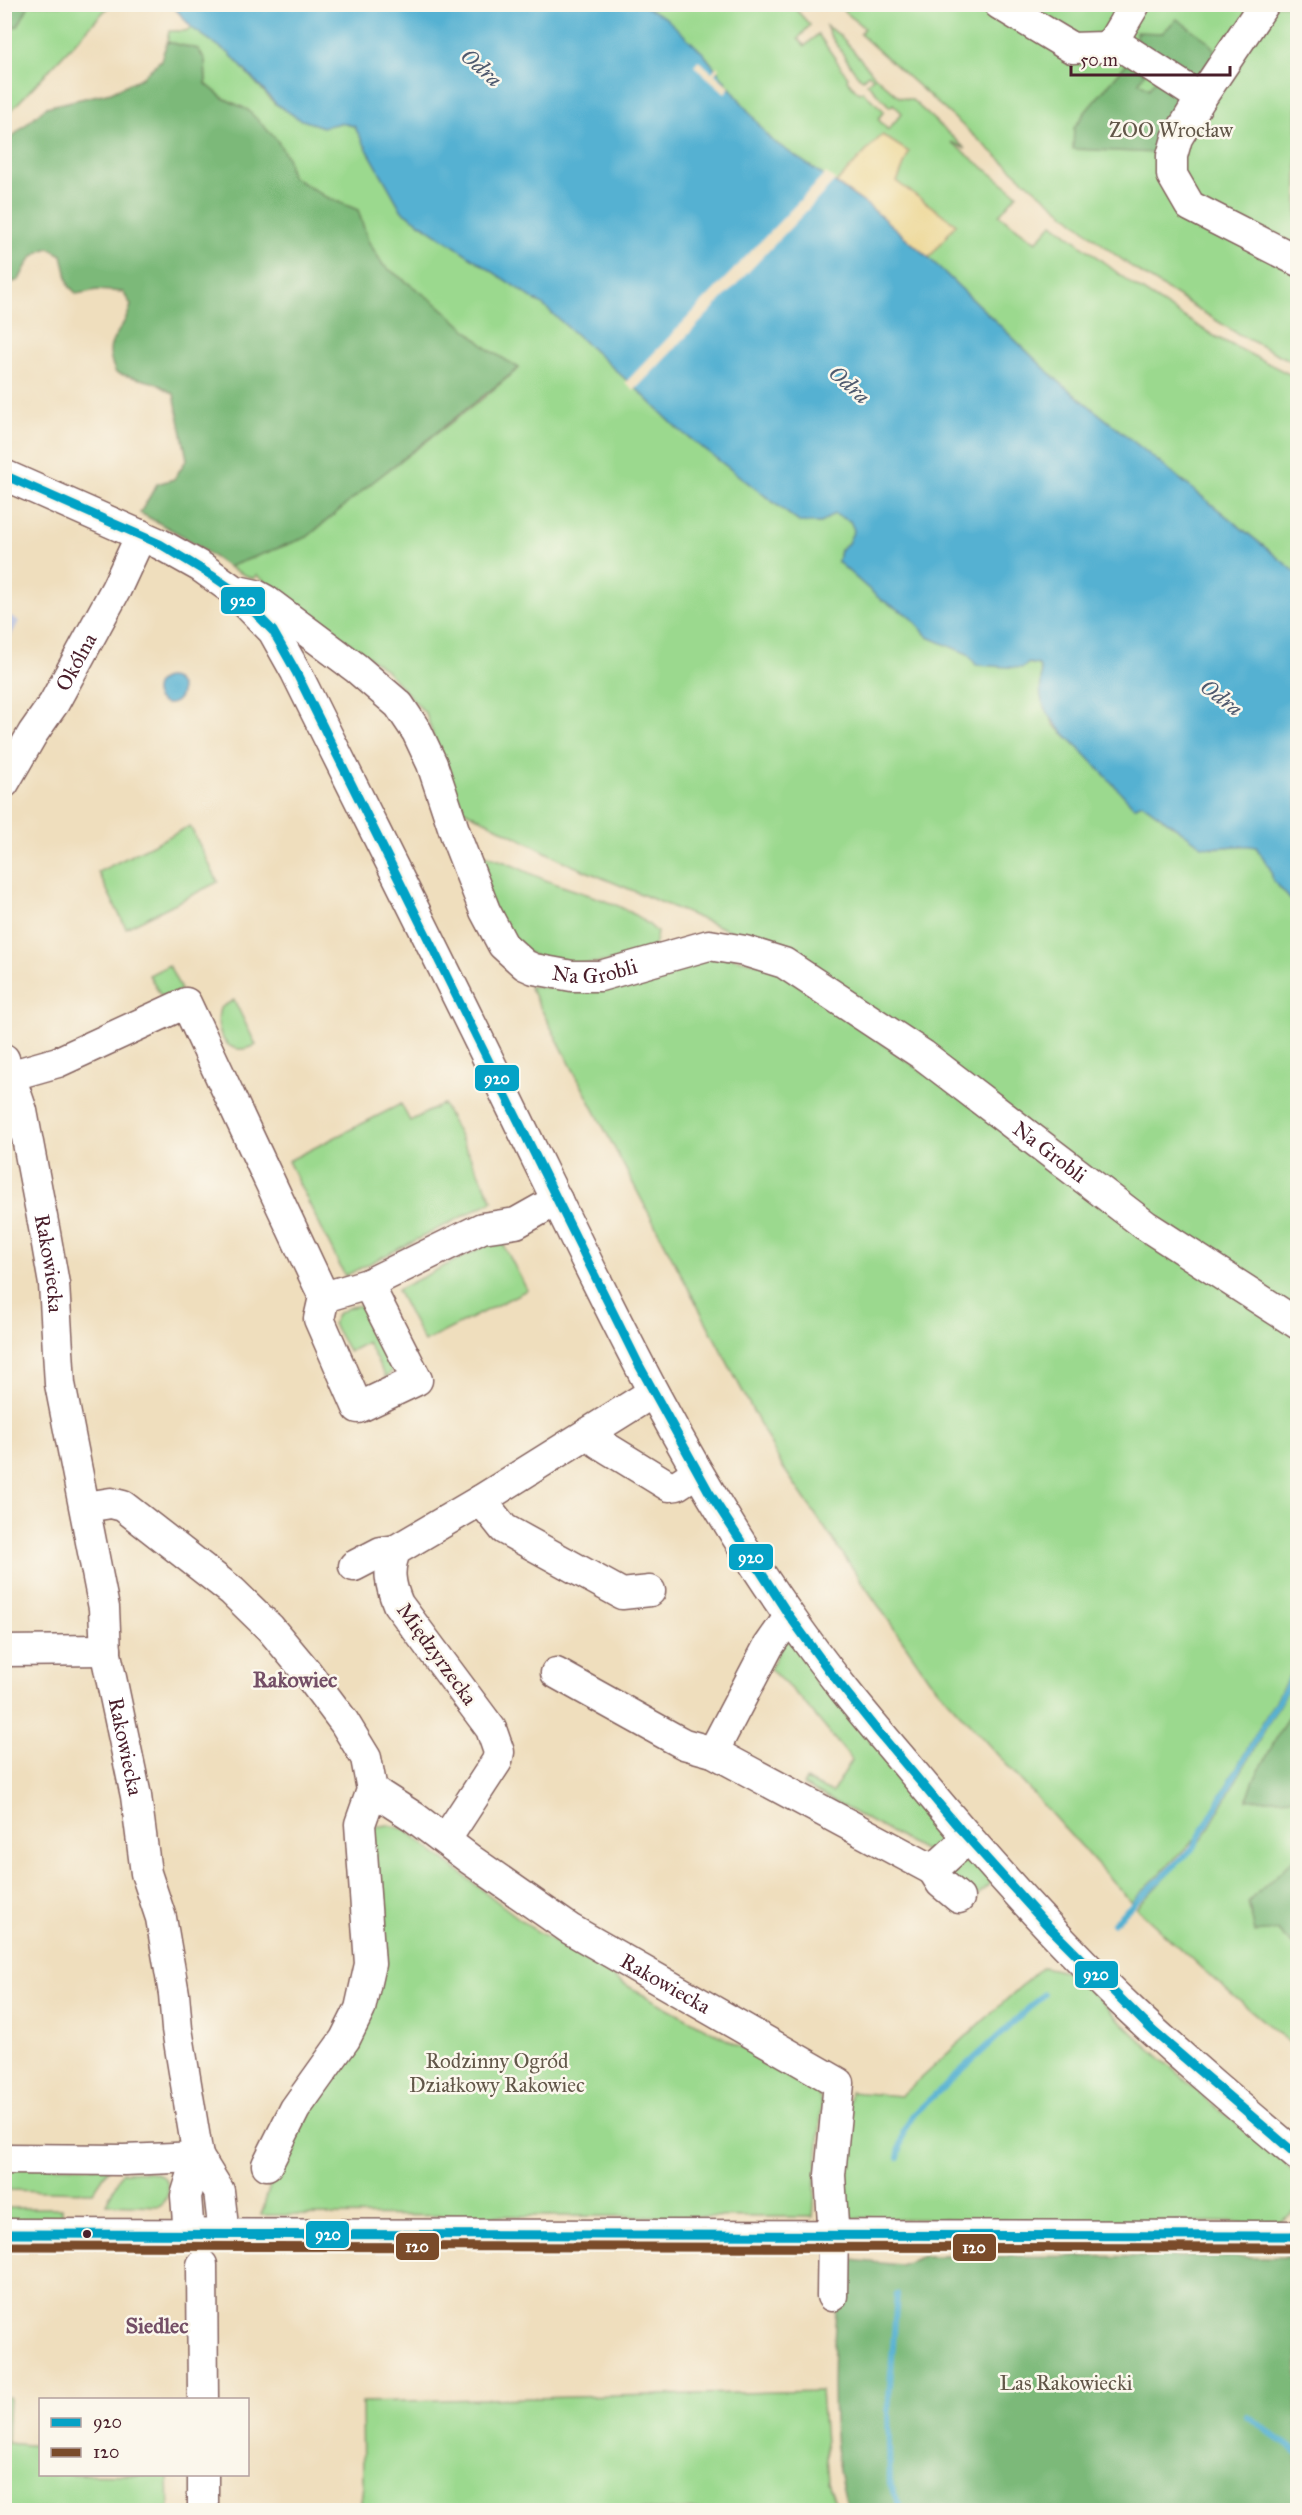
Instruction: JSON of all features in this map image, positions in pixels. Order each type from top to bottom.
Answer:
[{"type":"street","points":[[999,4],[1072,48],[1104,47],[1113,41],[1135,4]]},
{"type":"street","points":[[1264,4],[1201,98],[1178,138],[1172,156],[1173,175],[1190,206],[1298,261]]},
{"type":"street","points":[[1113,41],[1201,98]]},
{"type":"street","name":"Na Grobli","points":[[4,475],[141,535],[201,567],[233,590],[256,595],[265,600],[351,664],[399,705],[417,732],[432,764],[458,842],[493,930],[503,945],[525,965],[551,974],[600,976],[709,945],[744,951],[784,963],[923,1055],[1145,1225],[1298,1324]]},
{"type":"street","name":"Okólna","points":[[9,765],[54,702],[116,589],[141,535]]},
{"type":"street","points":[[233,590],[273,631],[296,672],[652,1393],[697,1472],[789,1617],[858,1707],[968,1838],[1058,1937],[1134,2012],[1220,2091],[1298,2156]]},
{"type":"street","points":[[7,1067],[58,1062],[186,1003],[324,1297],[319,1319],[358,1408],[417,1380],[368,1284]]},
{"type":"street","name":"Rakowiecka","points":[[7,1067],[22,1111],[45,1233],[54,1284],[60,1384],[86,1507],[104,1608],[106,1650],[136,1796],[146,1873],[161,1918],[174,1994],[177,2029],[198,2157],[186,2196],[189,2235]]},
{"type":"street","points":[[324,1297],[368,1284],[482,1228],[516,1223],[557,1200]]},
{"type":"street","points":[[354,1566],[381,1552],[396,1550],[481,1500],[652,1393]]},
{"type":"street","points":[[590,1432],[599,1443],[669,1485],[677,1485],[697,1472]]},
{"type":"street","points":[[481,1500],[504,1529],[622,1594],[650,1591]]},
{"type":"street","points":[[86,1507],[111,1503],[123,1506],[232,1591],[284,1645],[344,1722],[366,1758],[372,1790],[360,1824],[370,1964],[360,2009],[345,2039],[295,2109],[267,2165]]},
{"type":"street","name":"Międzyrzecka","points":[[396,1550],[391,1560],[389,1575],[398,1604],[491,1729],[499,1752],[492,1771],[446,1839]]},
{"type":"street","points":[[713,1752],[768,1647],[789,1617]]},
{"type":"street","points":[[4,1651],[106,1650]]},
{"type":"street","points":[[556,1673],[684,1744],[713,1752],[933,1870],[941,1883],[958,1898]]},
{"type":"street","name":"Rakowiecka","points":[[372,1790],[446,1839],[471,1860],[570,1929],[839,2083],[830,2175],[833,2236]]},
{"type":"street","points":[[933,1870],[968,1838]]},
{"type":"street","points":[[4,2159],[124,2160],[198,2157],[219,2191],[224,2235]]},
{"type":"street","points":[[4,2234],[1298,2236]]},
{"type":"street","points":[[832,2296],[833,2236]]},
{"type":"street","points":[[202,2265],[203,2398]]},
{"type":"street","points":[[203,2476],[203,2511]]},
{"type":"shaded area","points":[[5,612],[19,621],[5,648]]},
{"type":"green space","points":[[4,5],[29,5],[18,26],[5,28]]},
{"type":"green space","points":[[29,5],[110,5],[5,117],[5,28],[18,26]]},
{"type":"green space","points":[[640,5],[792,5],[810,25],[798,39],[805,46],[818,34],[848,77],[847,80],[859,93],[862,91],[884,111],[878,119],[888,130],[902,113],[893,104],[890,107],[867,83],[873,78],[868,74],[863,79],[857,75],[826,26],[840,35],[875,76],[899,97],[912,100],[966,149],[951,142],[1017,194],[999,215],[1036,242],[1053,223],[1133,285],[1214,336],[1297,378],[1297,573],[1058,381],[929,258],[870,207],[770,139],[703,53]]},
{"type":"green space","name":"ZOO Wrocław","points":[[837,5],[1297,5],[1297,364],[1238,334],[1140,273],[1113,253],[1025,181],[860,34],[864,28]]},
{"type":"green space","points":[[1177,19],[1208,41],[1215,51],[1205,75],[1194,79],[1136,44],[1136,32],[1162,33]]},
{"type":"green space","points":[[192,28],[230,54],[275,104],[323,126],[340,123],[354,126],[402,211],[544,306],[678,429],[799,522],[821,523],[834,514],[850,521],[855,530],[848,543],[840,550],[838,562],[880,599],[910,616],[928,637],[968,654],[1039,665],[1053,724],[1142,803],[1175,827],[1213,848],[1247,845],[1256,847],[1270,868],[1273,880],[1297,907],[1297,1316],[778,951],[569,864],[456,806],[426,714],[385,669],[256,575],[253,579],[228,567],[307,537],[374,481],[481,400],[519,368],[489,350],[437,304],[383,265],[368,241],[358,210],[324,196],[291,176],[287,157],[248,110],[223,98],[206,84],[205,60],[198,49],[167,42],[169,31],[185,31]]},
{"type":"green space","points":[[167,42],[198,49],[205,60],[206,84],[223,98],[248,110],[277,140],[287,157],[291,176],[324,196],[358,210],[368,241],[383,265],[437,304],[489,350],[519,368],[374,481],[307,537],[228,567],[183,536],[140,513],[157,484],[174,479],[187,459],[174,394],[156,383],[116,373],[111,361],[111,345],[131,305],[123,292],[97,290],[77,294],[69,286],[62,255],[49,248],[34,256],[19,280],[5,285],[5,143],[46,107],[111,92],[141,78],[161,60]]},
{"type":"green space","points":[[1128,62],[1145,73],[1139,82],[1149,89],[1155,80],[1189,101],[1162,150],[1156,153],[1073,149],[1074,128]]},
{"type":"green space","points":[[190,826],[218,882],[126,928],[98,872]]},
{"type":"green space","points":[[482,855],[632,913],[657,932],[655,944],[649,954],[634,960],[553,966],[507,941],[475,864]]},
{"type":"green space","points":[[709,953],[772,966],[1297,1334],[1297,1662],[1196,1838],[1131,1902],[929,1679],[782,1466],[529,986],[554,988],[601,985]]},
{"type":"green space","points":[[169,965],[181,990],[168,997],[161,996],[149,975]]},
{"type":"green space","points":[[234,1000],[256,1045],[238,1049],[225,1042],[221,1035],[218,1018],[220,1008]]},
{"type":"green space","points":[[401,1104],[410,1121],[443,1104],[493,1201],[345,1276],[288,1161]]},
{"type":"green space","points":[[500,1238],[527,1290],[424,1342],[397,1290]]},
{"type":"green space","points":[[364,1305],[395,1368],[386,1378],[367,1342],[349,1352],[333,1324],[337,1314],[350,1307]]},
{"type":"green space","points":[[786,1637],[951,1833],[938,1851],[927,1852],[803,1785],[806,1780],[832,1793],[852,1760],[802,1700],[770,1669]]},
{"type":"green space","points":[[1297,1674],[1297,1704],[1294,1705],[1247,1799],[1297,1798],[1297,1856],[1294,1858],[1277,1930],[1297,1950],[1297,2049],[1211,1977],[1136,1908],[1203,1838]]},
{"type":"green space","points":[[1297,1704],[1297,1798],[1247,1800],[1253,1782],[1294,1705]]},
{"type":"green space","name":"Rodzinny Ogród Działkowy Rakowiec","points":[[388,1825],[404,1829],[530,1927],[638,1992],[817,2088],[822,2104],[813,2217],[261,2215],[273,2176],[300,2113],[358,2042],[373,1827]]},
{"type":"green space","points":[[962,1855],[993,1880],[977,1896],[973,1891],[969,1895],[952,1876],[953,1867]]},
{"type":"green space","points":[[1297,1856],[1297,1950],[1277,1930],[1255,1932],[1248,1902]]},
{"type":"green space","points":[[1042,1967],[1072,1973],[1135,2035],[1206,2099],[1286,2163],[1298,2179],[1297,2210],[1278,2223],[852,2218],[842,2202],[850,2092],[901,2096]]},
{"type":"green space","points":[[5,2166],[110,2167],[93,2192],[5,2190]]},
{"type":"green space","points":[[122,2172],[149,2172],[162,2175],[168,2185],[167,2197],[159,2206],[106,2204]]},
{"type":"green space","points":[[5,2208],[62,2208],[62,2221],[5,2221]]},
{"type":"green space","name":"Las Rakowiecki","points":[[923,2256],[1297,2257],[1297,2510],[849,2510],[837,2454],[833,2386],[838,2286],[842,2259],[900,2265]]},
{"type":"green space","points":[[821,2391],[828,2482],[838,2510],[360,2510],[363,2485],[362,2402]]},
{"type":"green space","points":[[5,2397],[9,2397],[7,2443],[39,2446],[39,2476],[168,2476],[169,2510],[5,2510]]},
{"type":"sand","points":[[882,135],[909,152],[897,182],[956,224],[929,258],[870,207],[836,183]]},
{"type":"water","name":"Odra","points":[[640,4],[666,18],[703,53],[770,139],[870,207],[929,258],[1058,381],[1297,573],[1297,907],[1273,880],[1270,868],[1256,847],[1202,846],[1142,803],[1134,807],[1050,716],[1040,692],[1039,665],[1029,663],[1022,668],[976,665],[968,654],[928,637],[910,616],[880,599],[838,562],[840,550],[848,543],[854,530],[850,521],[834,514],[821,523],[799,522],[678,429],[544,306],[402,211],[354,126],[340,123],[323,127],[299,119],[276,104],[230,54],[192,28],[172,5]]},
{"type":"water","points":[[168,678],[178,681],[181,691],[178,701],[168,704],[158,701],[155,691],[158,681]]},
{"type":"pier","points":[[698,60],[712,72],[717,66],[719,69],[715,74],[730,87],[725,93],[694,66]]},
{"type":"pier","points":[[826,173],[836,180],[756,264],[634,391],[625,383]]},
{"type":"waterway","points":[[1113,1923],[1192,1849],[1298,1667]]},
{"type":"waterway","points":[[898,2158],[904,2130],[912,2116],[1044,1994]]},
{"type":"waterway","points":[[897,2294],[888,2411],[890,2483],[901,2510]]},
{"type":"waterway","points":[[1247,2416],[1298,2453]]},
{"type":"transit line","name":"920","points":[[4,475],[160,544],[233,590],[273,631],[296,672],[639,1365],[709,1492],[788,1614],[875,1728],[960,1829],[1045,1923],[1153,2031],[1298,2156]]},
{"type":"transit line","name":"920","points":[[4,2234],[1298,2236]]},
{"type":"transit line","name":"120","points":[[4,2246],[1298,2248]]},
{"type":"district","name":"Rakowiec","points":[[295,1679]]},
{"type":"district","name":"Siedlec","points":[[157,2325]]}]
